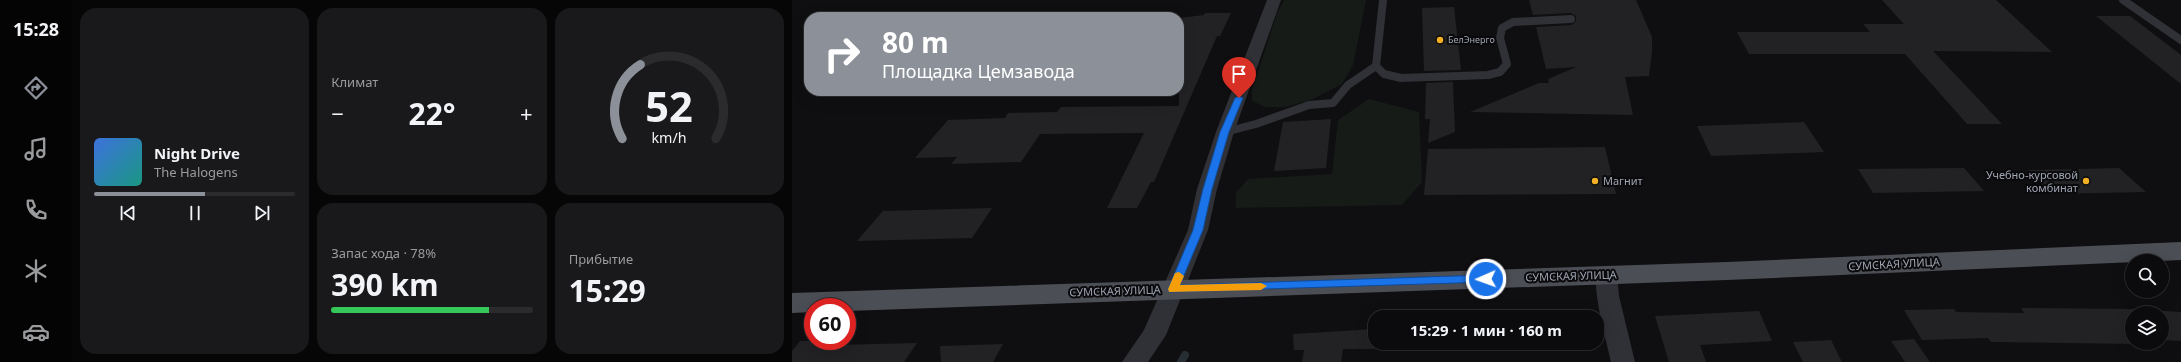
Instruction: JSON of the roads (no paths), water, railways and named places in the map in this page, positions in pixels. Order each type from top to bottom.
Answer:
[{"type":"main road","name":"СУМСКАЯ УЛИЦА","points":[[792,303],[1606,275],[2181,251]]},
{"type":"street","points":[[1134,362],[1154,335],[1198,230],[1207,189],[1225,132],[1243,87],[1274,0]]},
{"type":"street","points":[[1606,275],[1608,296],[1623,362]]},
{"type":"lane","points":[[1225,132],[1256,124],[1309,105],[1333,103],[1348,85],[1376,66],[1383,0]]},
{"type":"lane","points":[[2124,0],[2181,40]]},
{"type":"lane","points":[[1376,66],[1384,74],[1401,78],[1488,76],[1500,72],[1507,64],[1500,38],[1502,28],[1513,22],[1571,19]]},
{"type":"waterway","points":[[1181,362],[1185,355]]},
{"type":"place","name":"БелЭнерго","points":[[1440,40]]},
{"type":"place","name":"Магнит","points":[[1595,181]]},
{"type":"place","name":"Учебно-курсовой комбинат","points":[[2086,181]]}]
